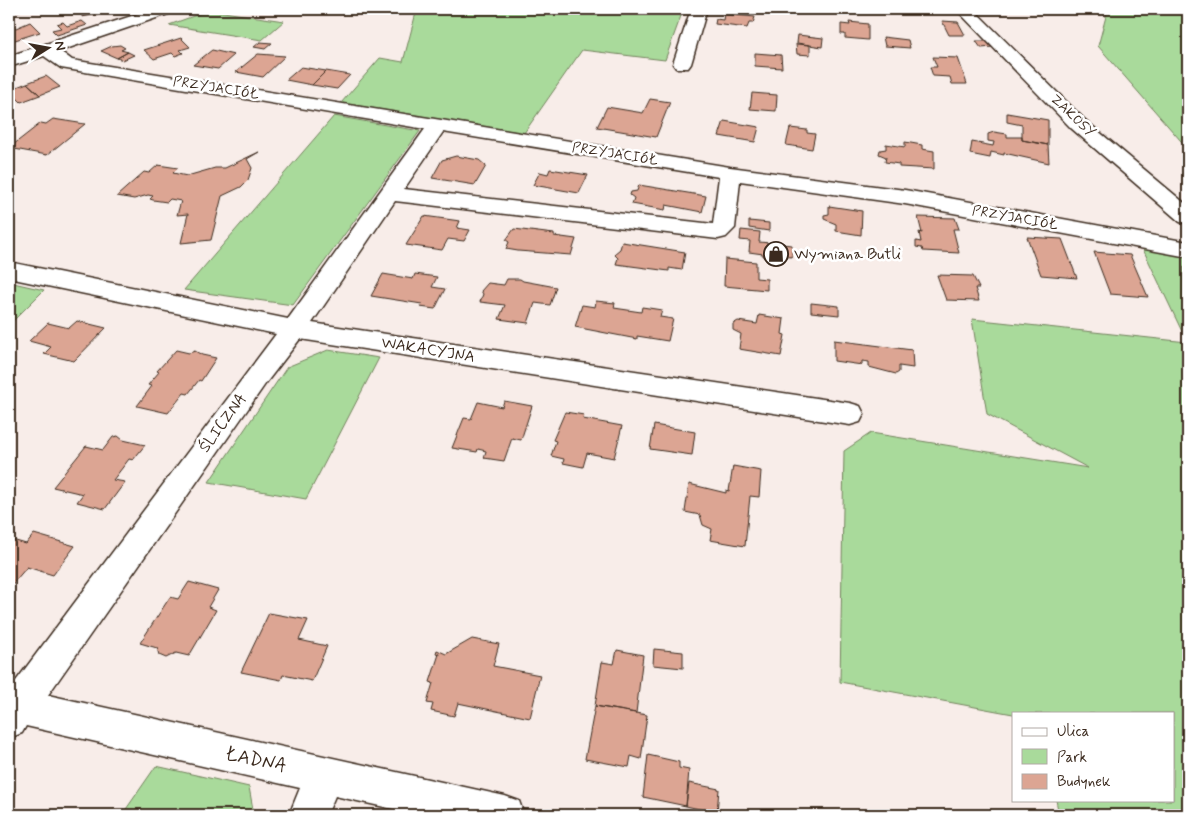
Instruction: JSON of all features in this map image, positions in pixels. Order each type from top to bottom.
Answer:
[{"type":"street","points":[[9,62],[168,9]]},
{"type":"street","points":[[682,64],[699,9]]},
{"type":"street","name":"ZAKOSY","points":[[964,9],[1078,124],[1188,217]]},
{"type":"street","name":"PRZYJACIÓŁ","points":[[46,50],[67,64],[730,173],[905,198],[1188,250]]},
{"type":"street","name":"ŚLICZNA","points":[[13,710],[257,376],[294,329],[438,125]]},
{"type":"street","points":[[389,194],[718,232],[724,228],[730,173]]},
{"type":"street","name":"WAKACYJNA","points":[[9,270],[294,329],[850,414]]},
{"type":"street","name":"ŁADNA","points":[[13,710],[325,775],[505,815]]},
{"type":"street","points":[[308,815],[325,775]]},
{"type":"green space","points":[[417,9],[630,9],[682,13],[665,60],[582,50],[524,133],[341,103],[380,58],[403,62]]},
{"type":"green space","points":[[1108,9],[1188,9],[1188,149],[1098,46]]},
{"type":"green space","points":[[210,10],[284,21],[262,40],[169,25]]},
{"type":"green space","points":[[334,116],[420,131],[293,305],[184,290]]},
{"type":"green space","points":[[1141,245],[1188,252],[1188,815],[1059,815],[1056,802],[1174,802],[1174,712],[1012,712],[1012,714],[840,682],[844,451],[871,433],[1088,468],[987,414],[972,319],[1187,342]]},
{"type":"green space","points":[[9,282],[44,290],[9,325]]},
{"type":"green space","points":[[328,350],[379,358],[306,499],[209,482],[287,367]]},
{"type":"green space","points":[[156,766],[249,787],[254,815],[122,815]]},
{"type":"building","points":[[9,9],[28,9],[9,13]]},
{"type":"building","points":[[83,9],[103,9],[103,13],[82,17]]},
{"type":"building","points":[[912,9],[935,9],[936,11],[913,12]]},
{"type":"building","points":[[724,14],[755,17],[753,23],[749,23],[747,28],[715,24],[716,19],[723,20]]},
{"type":"building","points":[[82,21],[87,25],[57,35],[52,30],[61,28],[57,24],[63,22],[67,26]]},
{"type":"building","points":[[942,21],[958,22],[965,35],[949,35]]},
{"type":"building","points":[[30,22],[40,32],[12,41],[9,38],[9,31]]},
{"type":"building","points":[[849,22],[868,24],[868,40],[845,38],[845,34],[841,34],[841,24],[850,25]]},
{"type":"building","points":[[798,35],[823,38],[822,47],[797,43]]},
{"type":"building","points":[[883,37],[908,40],[910,48],[885,46]]},
{"type":"building","points":[[181,38],[190,47],[180,50],[183,53],[175,56],[172,53],[154,59],[144,50]]},
{"type":"building","points":[[976,41],[988,41],[993,47],[981,48]]},
{"type":"building","points":[[260,42],[272,43],[265,49],[254,47]]},
{"type":"building","points":[[796,44],[810,45],[810,55],[797,54]]},
{"type":"building","points":[[120,45],[125,48],[121,50],[128,52],[117,58],[101,51],[112,46]]},
{"type":"building","points":[[212,50],[234,55],[218,69],[193,65]]},
{"type":"building","points":[[128,52],[134,55],[123,60],[117,58]]},
{"type":"building","points":[[755,53],[781,55],[782,68],[755,66]]},
{"type":"building","points":[[258,54],[285,56],[263,77],[236,72]]},
{"type":"building","points":[[933,57],[958,58],[967,84],[952,84],[950,77],[933,76],[930,67],[937,67]]},
{"type":"building","points":[[301,67],[326,71],[312,85],[286,80]]},
{"type":"building","points":[[326,71],[350,75],[337,89],[312,85]]},
{"type":"building","points":[[46,76],[60,87],[40,95],[27,83]]},
{"type":"building","points":[[27,83],[40,95],[21,102],[9,90]]},
{"type":"building","points":[[752,93],[777,95],[776,111],[750,109]]},
{"type":"building","points":[[650,99],[670,102],[656,137],[597,127],[607,107],[643,113]]},
{"type":"building","points":[[1007,113],[1048,120],[1048,145],[1022,140],[1022,125],[1007,122]]},
{"type":"building","points":[[53,119],[85,124],[47,155],[9,148],[41,123],[46,124]]},
{"type":"building","points":[[724,121],[759,127],[755,142],[719,136]]},
{"type":"building","points":[[790,128],[807,130],[807,133],[815,134],[812,149],[786,145]]},
{"type":"building","points":[[994,132],[1007,134],[1007,137],[1022,137],[1022,140],[1048,145],[1049,163],[1004,153],[1004,155],[991,152],[990,158],[970,154],[972,142],[993,146],[994,142],[988,141],[988,134]]},
{"type":"building","points":[[905,142],[922,145],[922,149],[934,151],[934,169],[899,167],[899,164],[885,162],[886,157],[879,154],[880,150],[886,149],[886,144],[905,147]]},
{"type":"building","points":[[259,152],[247,159],[252,168],[248,180],[241,187],[222,196],[211,240],[181,243],[188,214],[177,215],[181,201],[170,199],[167,202],[153,200],[150,199],[153,196],[148,195],[134,199],[117,196],[144,172],[149,173],[158,165],[178,168],[173,173],[187,176],[215,168],[225,168]]},
{"type":"building","points":[[456,156],[479,160],[486,166],[475,185],[432,178],[442,160]]},
{"type":"building","points":[[550,169],[588,175],[579,193],[533,185],[540,172],[548,174]]},
{"type":"building","points":[[639,185],[706,196],[702,212],[666,205],[665,210],[632,204],[634,198],[630,195],[631,192],[637,191]]},
{"type":"building","points":[[829,206],[862,211],[861,235],[836,231],[836,224],[824,219],[824,215],[829,214]]},
{"type":"building","points":[[424,216],[460,221],[457,228],[470,230],[464,241],[448,239],[442,250],[406,245]]},
{"type":"building","points":[[918,217],[955,218],[959,229],[953,229],[959,253],[923,251],[922,248],[916,247],[916,241],[921,242],[919,232],[922,233]]},
{"type":"building","points":[[749,221],[769,223],[769,231],[749,228]]},
{"type":"building","points":[[514,229],[576,239],[571,255],[506,249],[509,242],[506,240]]},
{"type":"building","points":[[741,230],[760,232],[759,242],[792,245],[792,257],[782,256],[782,262],[771,261],[771,258],[763,257],[763,254],[749,252],[750,241],[740,240]]},
{"type":"building","points":[[1027,237],[1062,239],[1077,278],[1041,275]]},
{"type":"building","points":[[622,242],[685,252],[682,270],[669,268],[669,271],[616,264],[618,258],[614,254],[620,249]]},
{"type":"building","points":[[1094,252],[1130,255],[1148,297],[1110,294]]},
{"type":"building","points":[[725,259],[756,262],[756,278],[767,279],[767,290],[724,286]]},
{"type":"building","points":[[1184,267],[1188,268],[1188,300],[1184,298]]},
{"type":"building","points":[[383,274],[413,279],[415,274],[437,277],[432,287],[445,289],[435,309],[420,307],[422,304],[371,296]]},
{"type":"building","points":[[937,275],[973,276],[979,288],[975,288],[979,301],[946,300]]},
{"type":"building","points":[[507,279],[520,279],[556,287],[550,305],[535,303],[528,323],[499,319],[505,305],[480,302],[483,294],[481,291],[488,283],[504,285]]},
{"type":"building","points":[[596,301],[615,303],[614,308],[641,312],[642,307],[662,310],[660,317],[673,319],[668,341],[637,336],[637,339],[575,327],[582,305],[595,307]]},
{"type":"building","points":[[811,303],[839,306],[839,315],[811,312]]},
{"type":"building","points":[[759,315],[784,319],[782,334],[785,335],[781,356],[739,349],[741,334],[733,330],[733,324],[738,321],[757,324]]},
{"type":"building","points":[[77,321],[106,328],[74,361],[44,354],[51,347],[29,341],[48,323],[69,328]]},
{"type":"building","points":[[834,340],[912,350],[913,368],[899,366],[899,372],[896,374],[869,367],[869,362],[862,361],[862,365],[834,361]]},
{"type":"building","points":[[176,350],[189,353],[195,351],[202,355],[216,358],[201,381],[199,380],[188,394],[184,393],[168,413],[137,406],[152,386],[148,385],[159,372],[157,371]]},
{"type":"building","points":[[504,401],[532,406],[521,440],[512,438],[504,461],[484,458],[486,451],[478,449],[477,452],[452,448],[464,418],[471,419],[478,402],[502,407]]},
{"type":"building","points":[[565,412],[584,415],[583,419],[622,426],[614,458],[587,453],[583,467],[563,463],[564,459],[551,456],[556,441],[553,440]]},
{"type":"building","points":[[654,425],[695,432],[692,455],[650,449]]},
{"type":"building","points":[[118,436],[123,440],[145,445],[133,460],[129,459],[113,480],[125,482],[105,509],[77,502],[83,494],[53,487],[86,446],[103,450],[113,437]]},
{"type":"building","points":[[733,466],[761,471],[759,497],[750,496],[745,546],[710,540],[712,529],[703,525],[700,515],[685,512],[689,484],[726,493],[726,490],[729,491]]},
{"type":"building","points":[[34,534],[75,546],[53,575],[27,567],[9,588],[9,539],[26,544]]},
{"type":"building","points":[[189,582],[218,590],[208,607],[216,610],[189,656],[176,653],[166,658],[159,655],[157,648],[140,643],[170,597],[178,599]]},
{"type":"building","points":[[269,613],[308,620],[299,640],[327,646],[312,681],[283,675],[281,680],[241,672]]},
{"type":"building","points":[[472,639],[499,644],[493,666],[540,675],[530,718],[458,703],[454,716],[431,711],[433,704],[427,703],[433,683],[430,682],[439,654],[436,653],[437,650],[446,654]]},
{"type":"building","points":[[654,649],[683,652],[683,668],[653,665]]},
{"type":"building","points":[[617,650],[643,655],[636,713],[595,706],[602,662],[614,664]]},
{"type":"building","points":[[595,706],[647,715],[641,759],[631,756],[629,767],[585,759]]},
{"type":"building","points":[[648,755],[679,762],[679,768],[689,770],[686,806],[643,797]]},
{"type":"building","points":[[689,783],[719,789],[717,813],[686,806]]},
{"type":"place","name":"Wymiana Butli","points":[[776,254]]}]
